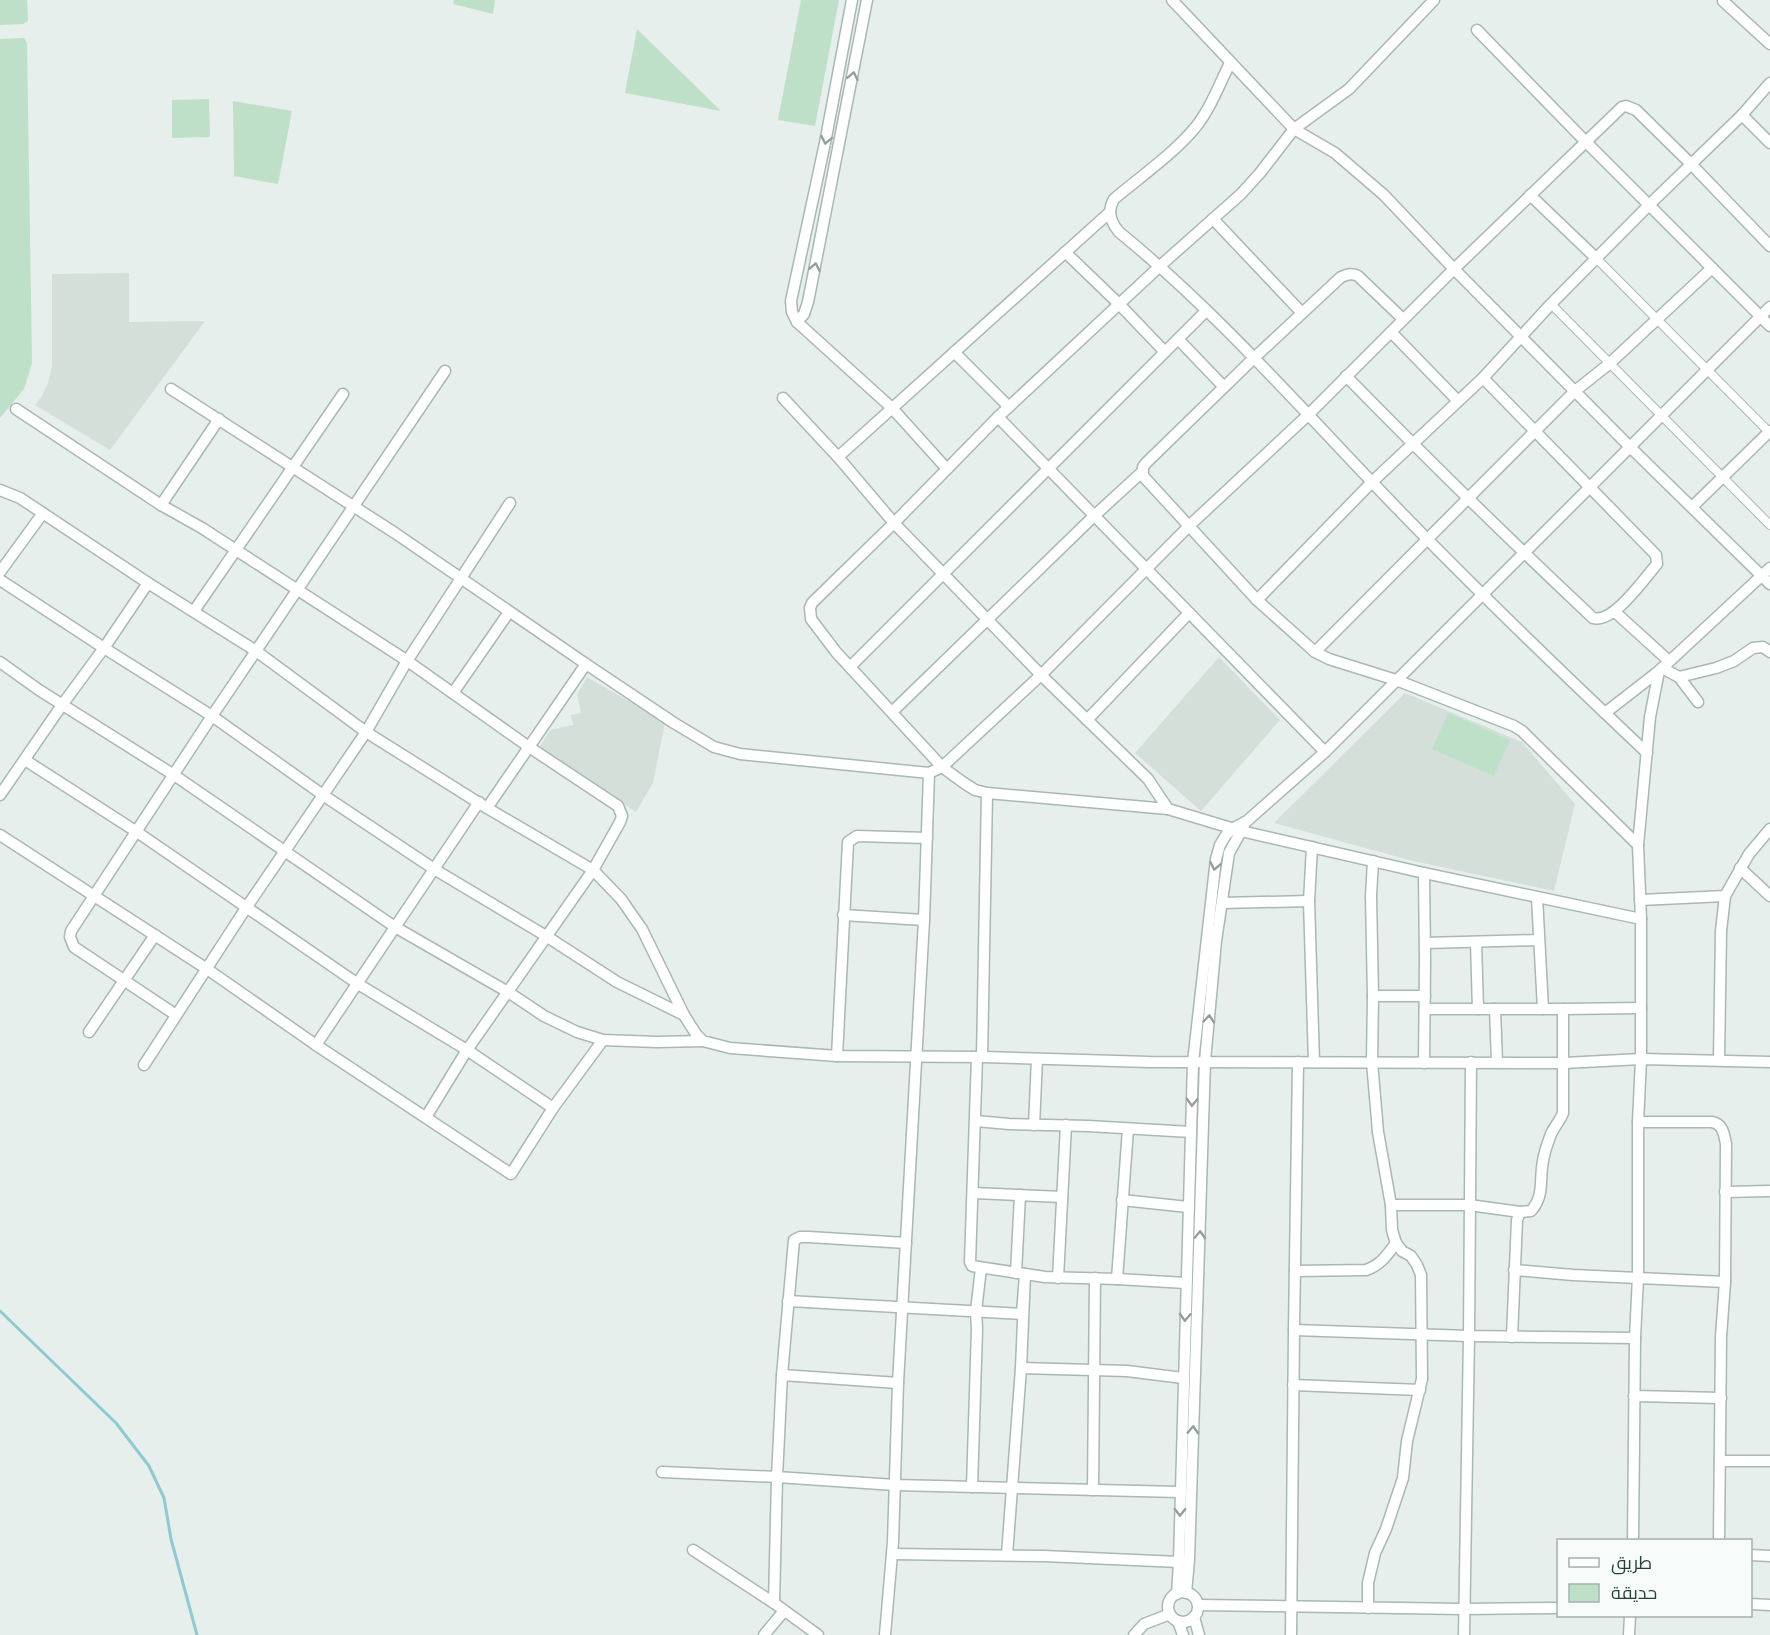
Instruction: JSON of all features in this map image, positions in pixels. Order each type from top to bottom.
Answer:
[{"type":"street","points":[[852,0],[825,143],[791,301],[792,312],[797,321],[892,408],[947,469]]},
{"type":"street","points":[[797,321],[804,314],[808,302],[867,0]]},
{"type":"street","points":[[1172,0],[1294,129],[1321,144],[1363,176],[1401,211],[1454,269],[1630,447],[1768,576],[1605,713]]},
{"type":"street","points":[[1434,0],[1348,89],[1294,129],[1260,173],[1213,219],[998,417],[812,603],[811,619],[836,652],[942,767],[975,789],[987,793],[1168,809],[1372,861],[1641,919]]},
{"type":"street","points":[[1722,0],[1770,44]]},
{"type":"street","points":[[1477,30],[1770,326]]},
{"type":"street","points":[[1230,63],[1206,112],[1195,128],[1183,141],[1114,199],[1110,219],[1119,232],[1160,266],[1254,358],[1427,538],[1647,753]]},
{"type":"street","points":[[1257,600],[1372,482],[1483,378],[1551,304],[1648,205],[1742,115],[1770,83]]},
{"type":"street","points":[[171,388],[354,506],[586,664],[714,747],[768,758],[929,773],[942,767],[1041,675],[1190,525],[1308,415],[1454,269],[1622,107],[1626,106],[1635,110],[1770,246]]},
{"type":"street","points":[[1742,115],[1770,143]]},
{"type":"street","points":[[1530,195],[1770,432],[1692,507]]},
{"type":"street","points":[[838,458],[1110,212]]},
{"type":"street","points":[[1213,219],[1302,313]]},
{"type":"street","points":[[1065,252],[1165,352]]},
{"type":"street","points":[[1315,652],[1575,391],[1609,364],[1712,268]]},
{"type":"street","points":[[892,712],[1094,516],[1143,472],[1146,463],[1224,387],[1341,277],[1348,274],[1358,276],[1403,320]]},
{"type":"street","points":[[1551,304],[1770,525]]},
{"type":"street","points":[[1181,1593],[1180,1492],[1193,1062],[1213,880],[1221,845],[1226,835],[1240,827],[1325,752],[1770,307]]},
{"type":"street","points":[[850,666],[1206,311]]},
{"type":"street","points":[[1391,332],[1458,401]]},
{"type":"street","points":[[1178,339],[1224,387]]},
{"type":"street","points":[[954,352],[1009,407]]},
{"type":"street","points":[[176,1015],[74,947],[71,943],[71,931],[445,371]]},
{"type":"street","points":[[1346,376],[1524,553],[1593,618],[1600,620],[1615,612],[1657,564],[1657,557],[1483,378]]},
{"type":"street","points":[[194,611],[343,394]]},
{"type":"street","points":[[783,398],[894,523],[1041,675],[1148,779],[1168,809]]},
{"type":"street","points":[[16,408],[161,504],[407,661],[618,806],[621,812],[620,822],[593,870],[467,1050],[426,1117]]},
{"type":"street","points":[[998,417],[1325,752]]},
{"type":"street","points":[[161,504],[219,419]]},
{"type":"street","points":[[1143,472],[1147,480],[1257,600],[1315,652],[1504,721],[1522,731],[1638,845]]},
{"type":"street","points":[[0,490],[20,498],[256,651],[366,732],[593,870],[621,899],[642,928],[684,1015],[703,1041]]},
{"type":"street","points":[[144,1065],[284,850],[366,732],[407,661],[510,503]]},
{"type":"street","points":[[0,572],[43,513]]},
{"type":"street","points":[[0,580],[212,717],[434,869],[617,981],[684,1015]]},
{"type":"street","points":[[0,795],[148,583]]},
{"type":"street","points":[[453,693],[509,612]]},
{"type":"street","points":[[1615,612],[1663,666],[1679,677],[1698,702]]},
{"type":"street","points":[[1087,720],[1189,613]]},
{"type":"street","points":[[1679,677],[1734,661],[1753,648],[1763,647],[1770,652]]},
{"type":"street","points":[[0,662],[62,705],[174,775],[395,927],[508,992],[544,1016],[603,1040],[703,1041],[730,1048],[837,1056],[1193,1062],[1564,1063],[1641,1059],[1770,1062]]},
{"type":"street","points":[[316,1045],[434,869],[529,747],[586,664]]},
{"type":"street","points":[[1633,1539],[1635,1338],[1638,1277],[1638,1122],[1641,1059],[1641,919],[1638,845],[1650,717],[1663,666]]},
{"type":"street","points":[[25,760],[136,832],[358,984],[467,1050],[553,1108]]},
{"type":"street","points":[[885,1635],[892,1554],[898,1383],[924,920],[929,773]]},
{"type":"street","points":[[987,793],[980,1057],[970,1262],[974,1268],[1058,1278],[1186,1283]]},
{"type":"street","points":[[1183,1635],[1169,1603],[1181,1593],[1189,1560],[1205,1061],[1216,941],[1229,853],[1240,827]]},
{"type":"street","points":[[1719,1060],[1721,931],[1725,896],[1749,854],[1770,830]]},
{"type":"street","points":[[0,835],[207,969],[316,1045],[511,1174],[553,1108],[603,1040]]},
{"type":"street","points":[[837,1056],[848,842],[857,836],[869,835],[927,838]]},
{"type":"street","points":[[1312,847],[1309,901],[1314,1062]]},
{"type":"street","points":[[1368,1608],[1368,1583],[1375,1553],[1404,1478],[1407,1441],[1422,1379],[1421,1275],[1418,1264],[1396,1243],[1392,1230],[1391,1205],[1378,1132],[1372,1062],[1372,861]]},
{"type":"street","points":[[1740,868],[1770,896]]},
{"type":"street","points":[[1424,873],[1424,1063]]},
{"type":"street","points":[[1640,900],[1725,896]]},
{"type":"street","points":[[1537,897],[1543,1009]]},
{"type":"street","points":[[1222,903],[1309,901]]},
{"type":"street","points":[[843,915],[924,920]]},
{"type":"street","points":[[89,1032],[155,935]]},
{"type":"street","points":[[1425,943],[1539,940]]},
{"type":"street","points":[[1476,942],[1478,1009]]},
{"type":"street","points":[[1373,996],[1425,996]]},
{"type":"street","points":[[1425,1009],[1641,1008]]},
{"type":"street","points":[[1495,1009],[1497,1062]]},
{"type":"street","points":[[1391,1205],[1469,1205],[1520,1212],[1530,1211],[1538,1203],[1543,1161],[1552,1132],[1563,1113],[1563,1009]]},
{"type":"street","points":[[1034,1125],[1037,1059]]},
{"type":"street","points":[[1291,1635],[1298,1062]]},
{"type":"street","points":[[1464,1635],[1471,1062]]},
{"type":"street","points":[[976,1121],[1191,1132]]},
{"type":"street","points":[[1638,1122],[1704,1121],[1718,1124],[1724,1133],[1726,1144],[1725,1282],[1721,1337],[1719,1539]]},
{"type":"street","points":[[1058,1278],[1066,1125]]},
{"type":"street","points":[[1117,1279],[1128,1129]]},
{"type":"street","points":[[1725,1192],[1770,1191]]},
{"type":"street","points":[[974,1193],[1062,1197]]},
{"type":"street","points":[[788,1301],[1022,1314],[1020,1195]]},
{"type":"street","points":[[1122,1200],[1188,1207]]},
{"type":"street","points":[[1512,1337],[1517,1220],[1520,1212]]},
{"type":"street","points":[[774,1603],[782,1375],[792,1247],[796,1238],[906,1243]]},
{"type":"street","points":[[1295,1270],[1374,1268],[1396,1243]]},
{"type":"street","points":[[972,1486],[976,1311],[981,1269]]},
{"type":"street","points":[[1514,1270],[1725,1282]]},
{"type":"street","points":[[1008,1555],[1021,1368],[1021,1274]]},
{"type":"street","points":[[1093,1490],[1095,1278]]},
{"type":"street","points":[[1294,1330],[1421,1335],[1635,1338]]},
{"type":"street","points":[[1021,1368],[1127,1371],[1183,1378]]},
{"type":"street","points":[[782,1375],[898,1383]]},
{"type":"street","points":[[1293,1385],[1419,1390]]},
{"type":"street","points":[[1634,1396],[1721,1398]]},
{"type":"street","points":[[1720,1461],[1770,1461]]},
{"type":"street","points":[[662,1472],[895,1485],[1180,1492]]},
{"type":"street","points":[[693,1550],[818,1635]]},
{"type":"street","points":[[892,1554],[1008,1555],[1179,1562]]},
{"type":"street","points":[[1752,1555],[1770,1556]]},
{"type":"street","points":[[1134,1635],[1144,1624],[1174,1618],[1184,1622],[1194,1617],[1198,1605],[1196,1600],[1181,1593]]},
{"type":"street","points":[[1752,1604],[1770,1605]]},
{"type":"street","points":[[1198,1605],[1557,1608]]},
{"type":"street","points":[[764,1635],[784,1611]]},
{"type":"street","points":[[1194,1617],[1199,1635]]},
{"type":"street","points":[[1629,1635],[1630,1617]]},
{"type":"shaded area","points":[[129,273],[129,322],[205,321],[110,450],[35,405],[48,383],[52,366],[52,274]]},
{"type":"shaded area","points":[[1219,657],[1280,720],[1201,811],[1135,753]]},
{"type":"shaded area","points":[[587,677],[665,722],[653,783],[636,812],[539,748],[550,730],[573,725],[571,715],[581,713],[577,694]]},
{"type":"shaded area","points":[[1405,693],[1522,742],[1575,804],[1554,891],[1413,861],[1274,823]]},
{"type":"green space","points":[[0,0],[27,0],[28,21],[23,24],[0,25]]},
{"type":"green space","points":[[454,0],[495,0],[493,14],[453,4]]},
{"type":"green space","points":[[801,0],[839,0],[815,126],[778,120]]},
{"type":"green space","points":[[637,29],[721,111],[625,93]]},
{"type":"green space","points":[[24,38],[27,43],[32,363],[24,389],[0,418],[0,39]]},
{"type":"green space","points":[[209,99],[210,137],[172,138],[172,100]]},
{"type":"green space","points":[[233,101],[292,111],[278,184],[234,176]]},
{"type":"green space","points":[[1448,713],[1510,740],[1494,776],[1432,749]]},
{"type":"waterway","points":[[0,1311],[116,1423],[149,1466],[164,1498],[171,1539],[197,1635]]}]
